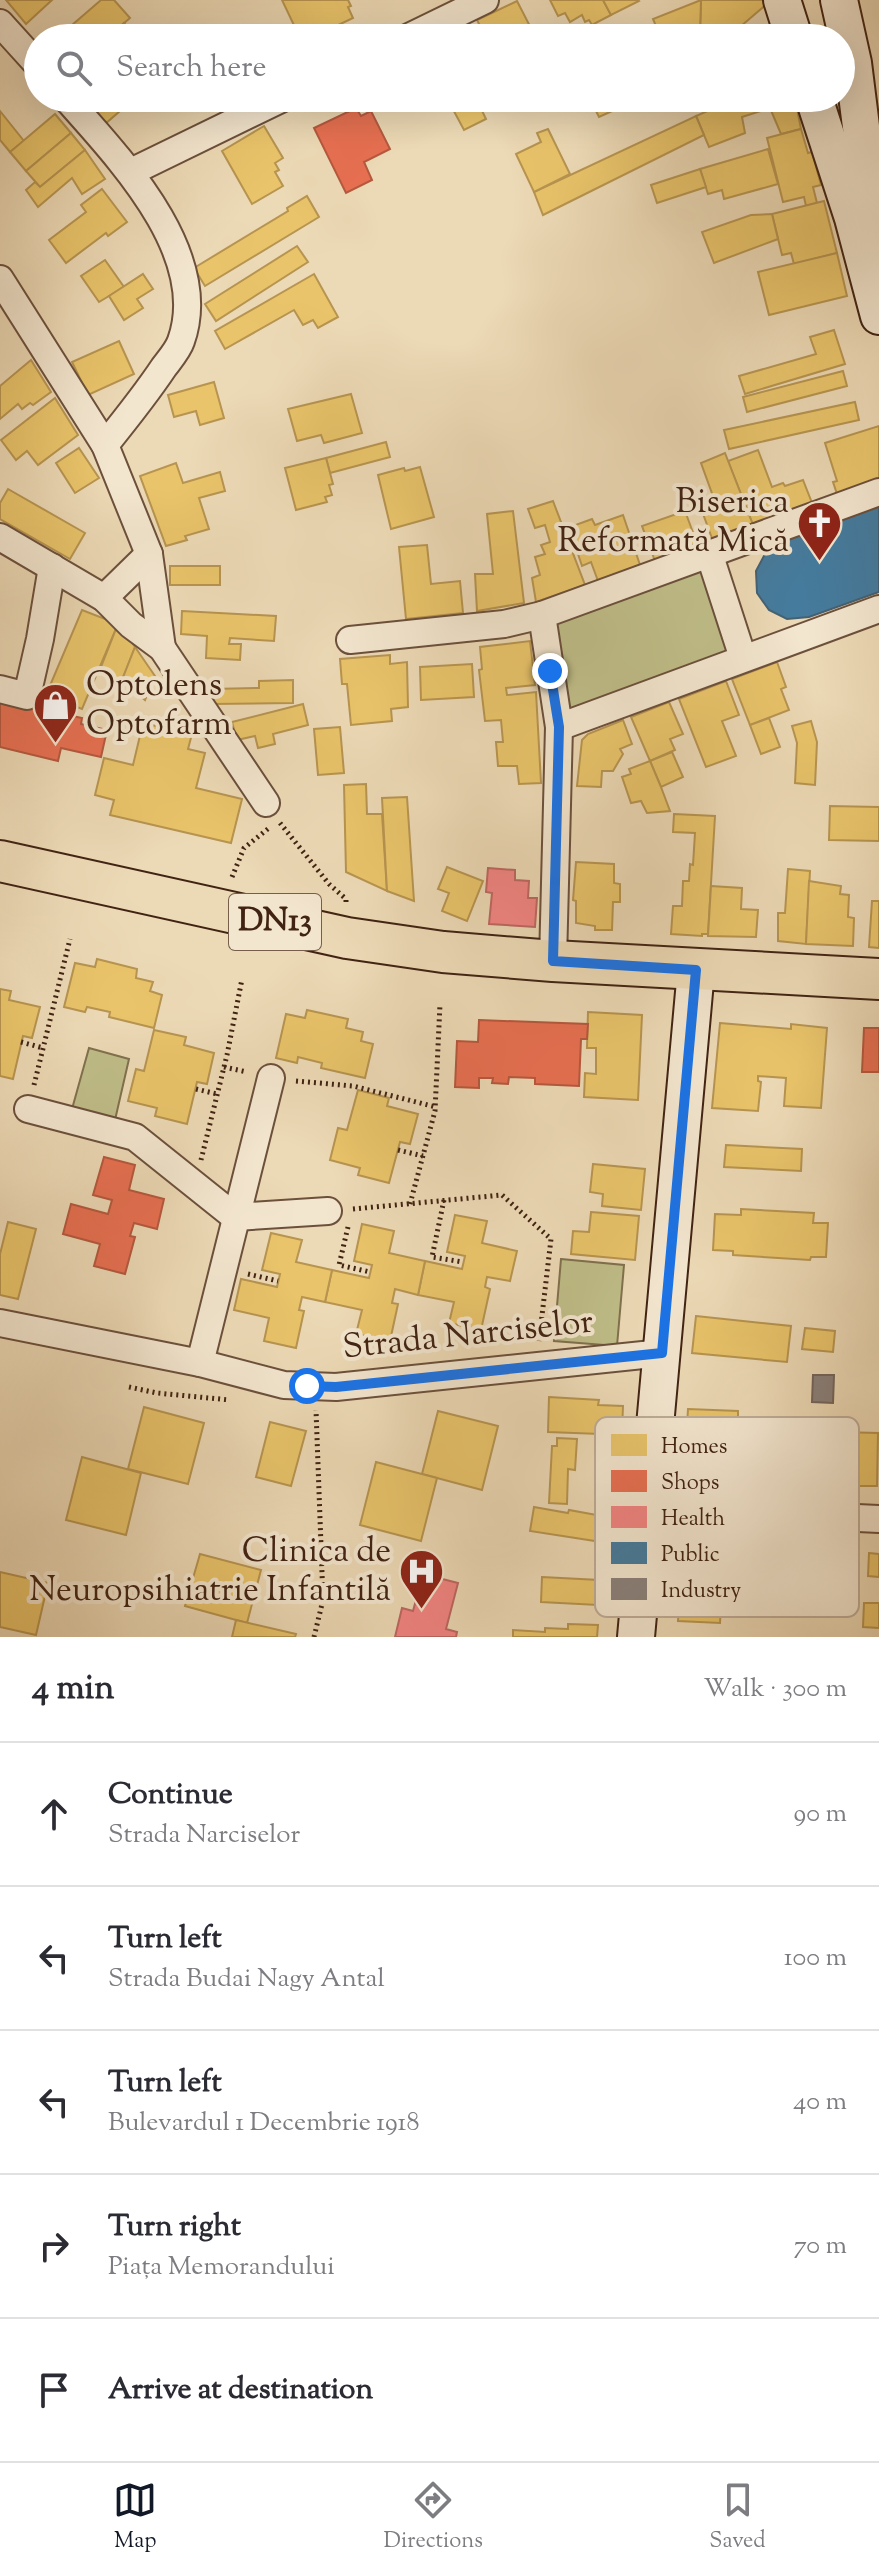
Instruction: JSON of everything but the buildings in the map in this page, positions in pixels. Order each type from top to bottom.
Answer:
[{"type":"main road","points":[[782,0],[790,24]]},
{"type":"main road","points":[[790,0],[800,3],[819,0]]},
{"type":"main road","points":[[839,0],[844,24]]},
{"type":"main road","points":[[855,79],[879,270]]},
{"type":"main road","points":[[819,112],[853,218],[879,316]]},
{"type":"main road","name":"DN13","points":[[0,861],[347,938],[443,952],[879,979]]},
{"type":"main road","points":[[656,1417],[696,970]]},
{"type":"main road","points":[[636,1637],[638,1617]]},
{"type":"street","points":[[436,24],[485,0]]},
{"type":"street","points":[[0,23],[24,50]]},
{"type":"street","points":[[78,112],[131,172],[167,232],[181,266],[188,304],[180,342],[147,394],[105,445]]},
{"type":"street","points":[[131,172],[254,112]]},
{"type":"street","points":[[0,279],[105,445],[149,554],[162,648]]},
{"type":"street","points":[[350,640],[504,624],[542,615],[879,492]]},
{"type":"street","points":[[0,537],[104,598],[131,625],[162,648],[266,803]]},
{"type":"street","points":[[104,598],[149,554]]},
{"type":"street","points":[[710,556],[743,658]]},
{"type":"street","points":[[0,689],[27,696],[52,567]]},
{"type":"street","points":[[559,727],[879,609]]},
{"type":"street","points":[[542,615],[559,727],[553,961]]},
{"type":"street","points":[[200,1363],[271,1078]]},
{"type":"street","points":[[30,1099],[135,1137],[235,1217],[340,1210]]},
{"type":"street","name":"Strada Narciselor","points":[[0,1323],[200,1363],[284,1385],[336,1387],[662,1353]]},
{"type":"street","points":[[859,1518],[879,1519]]},
{"type":"path","points":[[266,803],[329,884],[346,899],[346,918]]},
{"type":"path","points":[[232,877],[244,848],[265,831]]},
{"type":"path","points":[[30,1099],[70,939]]},
{"type":"path","points":[[200,1163],[242,979]]},
{"type":"path","points":[[410,1204],[436,1107],[440,1004]]},
{"type":"path","points":[[21,1042],[43,1048]]},
{"type":"path","points":[[224,1067],[271,1078],[353,1086],[436,1107]]},
{"type":"path","points":[[196,1089],[217,1094]]},
{"type":"path","points":[[398,1150],[423,1156]]},
{"type":"path","points":[[370,1272],[339,1265],[340,1210],[502,1195],[551,1239],[537,1355]]},
{"type":"path","points":[[444,1200],[432,1257],[463,1262]]},
{"type":"path","points":[[235,1272],[278,1281]]},
{"type":"path","points":[[314,1637],[323,1600],[316,1405]]},
{"type":"shaded area","points":[[720,561],[754,648],[564,717],[550,623]]},
{"type":"shaded area","points":[[89,1048],[129,1059],[115,1120],[72,1109]]},
{"type":"shaded area","points":[[561,1259],[624,1265],[617,1346],[554,1341]]},
{"type":"place","name":"Biserica Reformată Mică","points":[[820,562]]},
{"type":"place","name":"Optolens Optofarm","points":[[55,745]]},
{"type":"place","name":"Clinica de Neuropsihiatrie Infantilă","points":[[422,1611]]},
{"type":"route","points":[[307,1386],[336,1387],[662,1353],[696,970],[553,961],[559,727],[550,671]]}]
